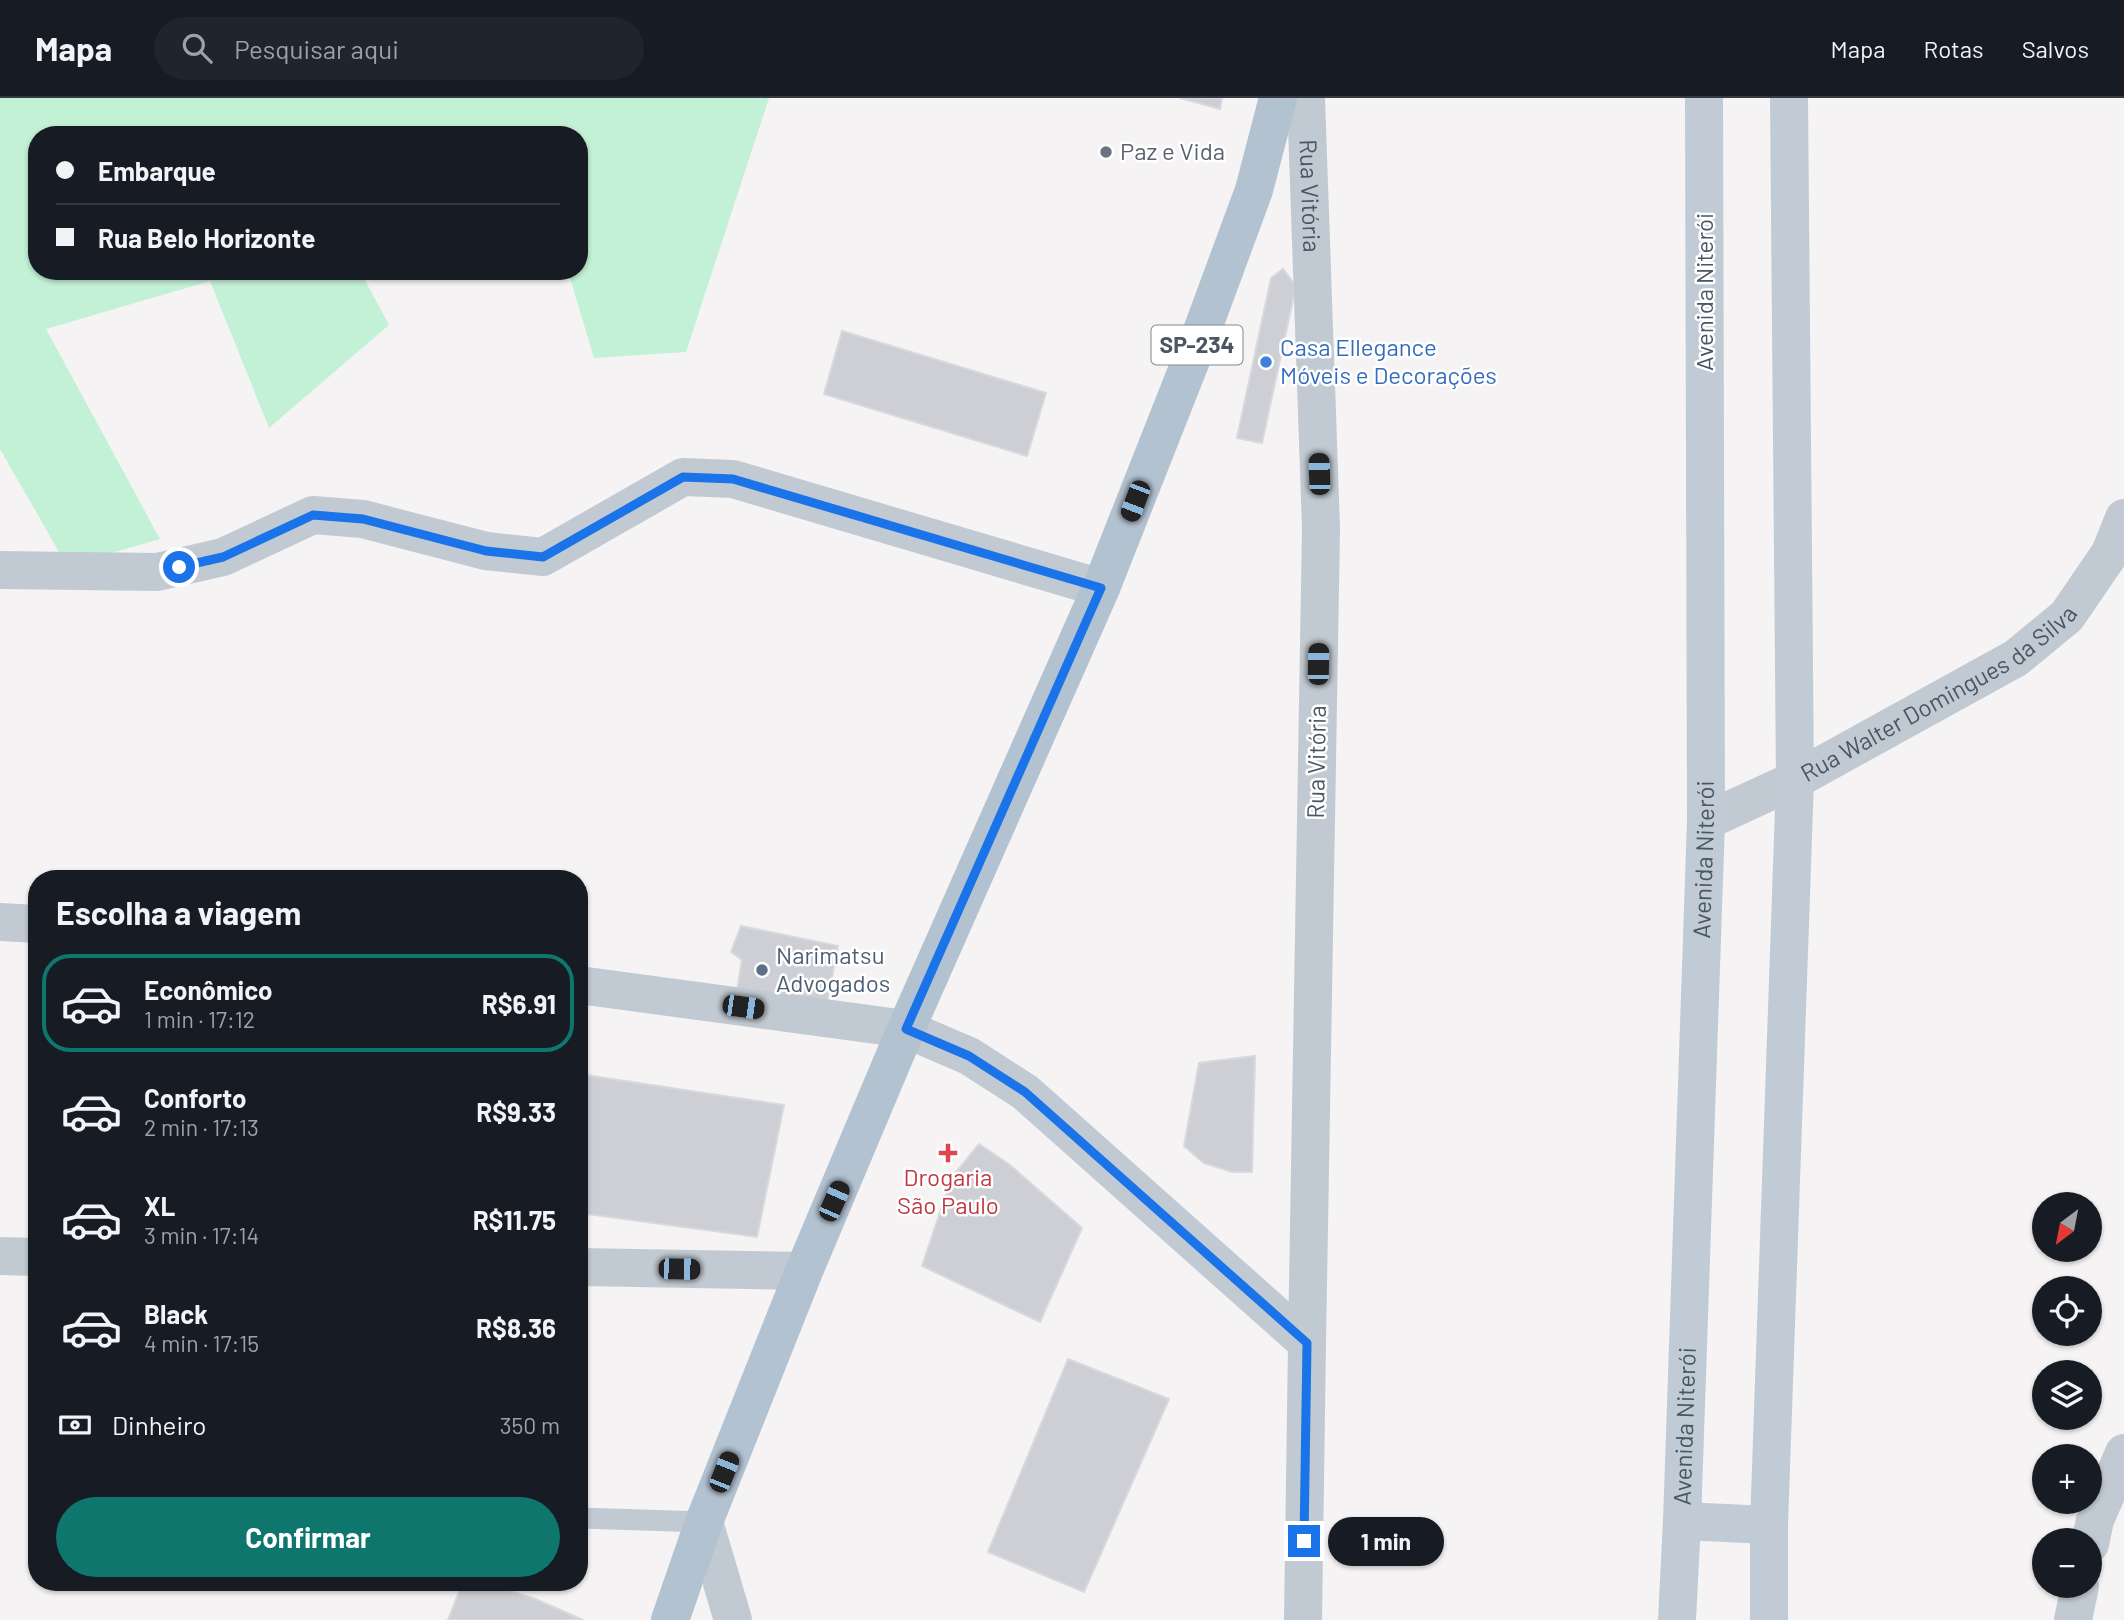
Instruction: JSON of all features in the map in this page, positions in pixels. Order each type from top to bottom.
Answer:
[{"type":"main road","name":"SP-234","points":[[670,1620],[704,1522],[804,1271],[906,1029],[1101,588],[1250,203],[1278,98]]},
{"type":"main road","name":"Avenida Niterói","points":[[1677,1620],[1706,821],[1704,98]]},
{"type":"main road","points":[[1769,1620],[1769,1525],[1795,780],[1788,98]]},
{"type":"main road","points":[[1682,1521],[1769,1525]]},
{"type":"street","name":"Rua Vitória","points":[[1303,1620],[1321,528],[1307,98]]},
{"type":"street","points":[[0,570],[157,572],[223,557],[313,515],[363,519],[486,551],[543,557],[683,477],[733,479],[1101,588]]},
{"type":"street","name":"Rua Walter Domingues da Silva","points":[[1706,821],[1795,780],[2017,658],[2067,616],[2110,553],[2124,518]]},
{"type":"street","points":[[0,922],[28,924]]},
{"type":"street","points":[[588,986],[906,1029],[969,1056],[1025,1092],[1307,1343]]},
{"type":"street","points":[[0,1256],[28,1257]]},
{"type":"street","points":[[588,1267],[804,1271]]},
{"type":"street","points":[[2093,1528],[2124,1453]]},
{"type":"street","points":[[704,1522],[733,1620]]},
{"type":"street","points":[[2073,1620],[2078,1598]]},
{"type":"lane","points":[[588,1518],[704,1522]]},
{"type":"green space","points":[[0,98],[769,98],[686,352],[594,358],[571,280],[588,280],[588,126],[28,126],[28,280],[365,280],[389,325],[269,428],[210,281],[46,329],[160,539],[67,566],[0,449]]},
{"type":"building","points":[[1180,98],[1222,98],[1220,109]]},
{"type":"building","name":"Casa Ellegance Móveis e Decorações","points":[[1283,269],[1296,286],[1262,443],[1237,438],[1271,278]]},
{"type":"building","points":[[842,331],[1046,393],[1027,456],[824,394]]},
{"type":"building","points":[[741,926],[838,946],[827,1003],[737,990],[742,960],[731,952]]},
{"type":"building","points":[[1255,1056],[1252,1172],[1232,1172],[1204,1163],[1184,1146],[1199,1063]]},
{"type":"building","points":[[588,1075],[784,1105],[757,1237],[588,1214]]},
{"type":"building","points":[[979,1144],[1010,1165],[1082,1228],[1040,1322],[922,1266],[952,1177]]},
{"type":"building","points":[[1068,1359],[1169,1399],[1084,1592],[988,1552]]},
{"type":"building","points":[[459,1591],[510,1591],[583,1620],[448,1620]]},
{"type":"place","name":"Paz e Vida","points":[[1106,152]]},
{"type":"place","name":"Casa Ellegance Móveis e Decorações","points":[[1266,362]]},
{"type":"place","name":"Narimatsu Advogados","points":[[762,970]]},
{"type":"place","name":"Drogaria São Paulo","points":[[948,1153]]},
{"type":"route","points":[[179,567],[223,557],[313,515],[363,519],[486,551],[543,557],[683,477],[733,479],[1101,588],[906,1029],[969,1056],[1025,1092],[1307,1343],[1304,1541]]}]
